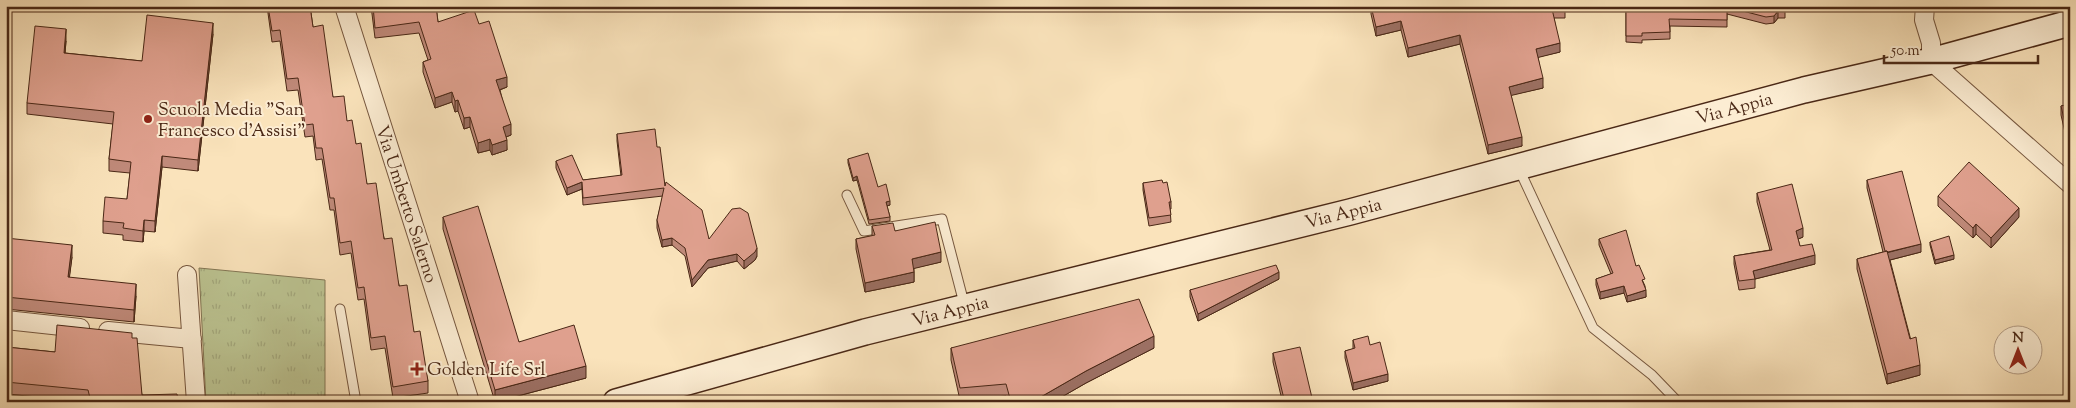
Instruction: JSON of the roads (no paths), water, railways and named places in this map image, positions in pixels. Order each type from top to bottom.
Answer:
[{"type":"main road","name":"Via Appia","points":[[616,402],[865,332],[1350,212],[1804,90],[1931,61],[2070,23]]},
{"type":"street","name":"Via Umberto Salerno","points":[[344,6],[470,402]]},
{"type":"street","points":[[1925,6],[1924,20],[1932,43],[1931,61],[2070,184]]},
{"type":"street","points":[[187,275],[196,402]]},
{"type":"street","points":[[6,320],[192,339]]},
{"type":"lane","points":[[1518,166],[1593,328],[1652,375],[1678,402]]},
{"type":"lane","points":[[847,195],[864,231],[942,219],[965,307]]},
{"type":"lane","points":[[340,309],[356,402]]},
{"type":"place","name":"Scuola Media \"San Francesco d'Assisi\"","points":[[148,119]]},
{"type":"place","name":"Golden Life Srl","points":[[417,369]]}]
